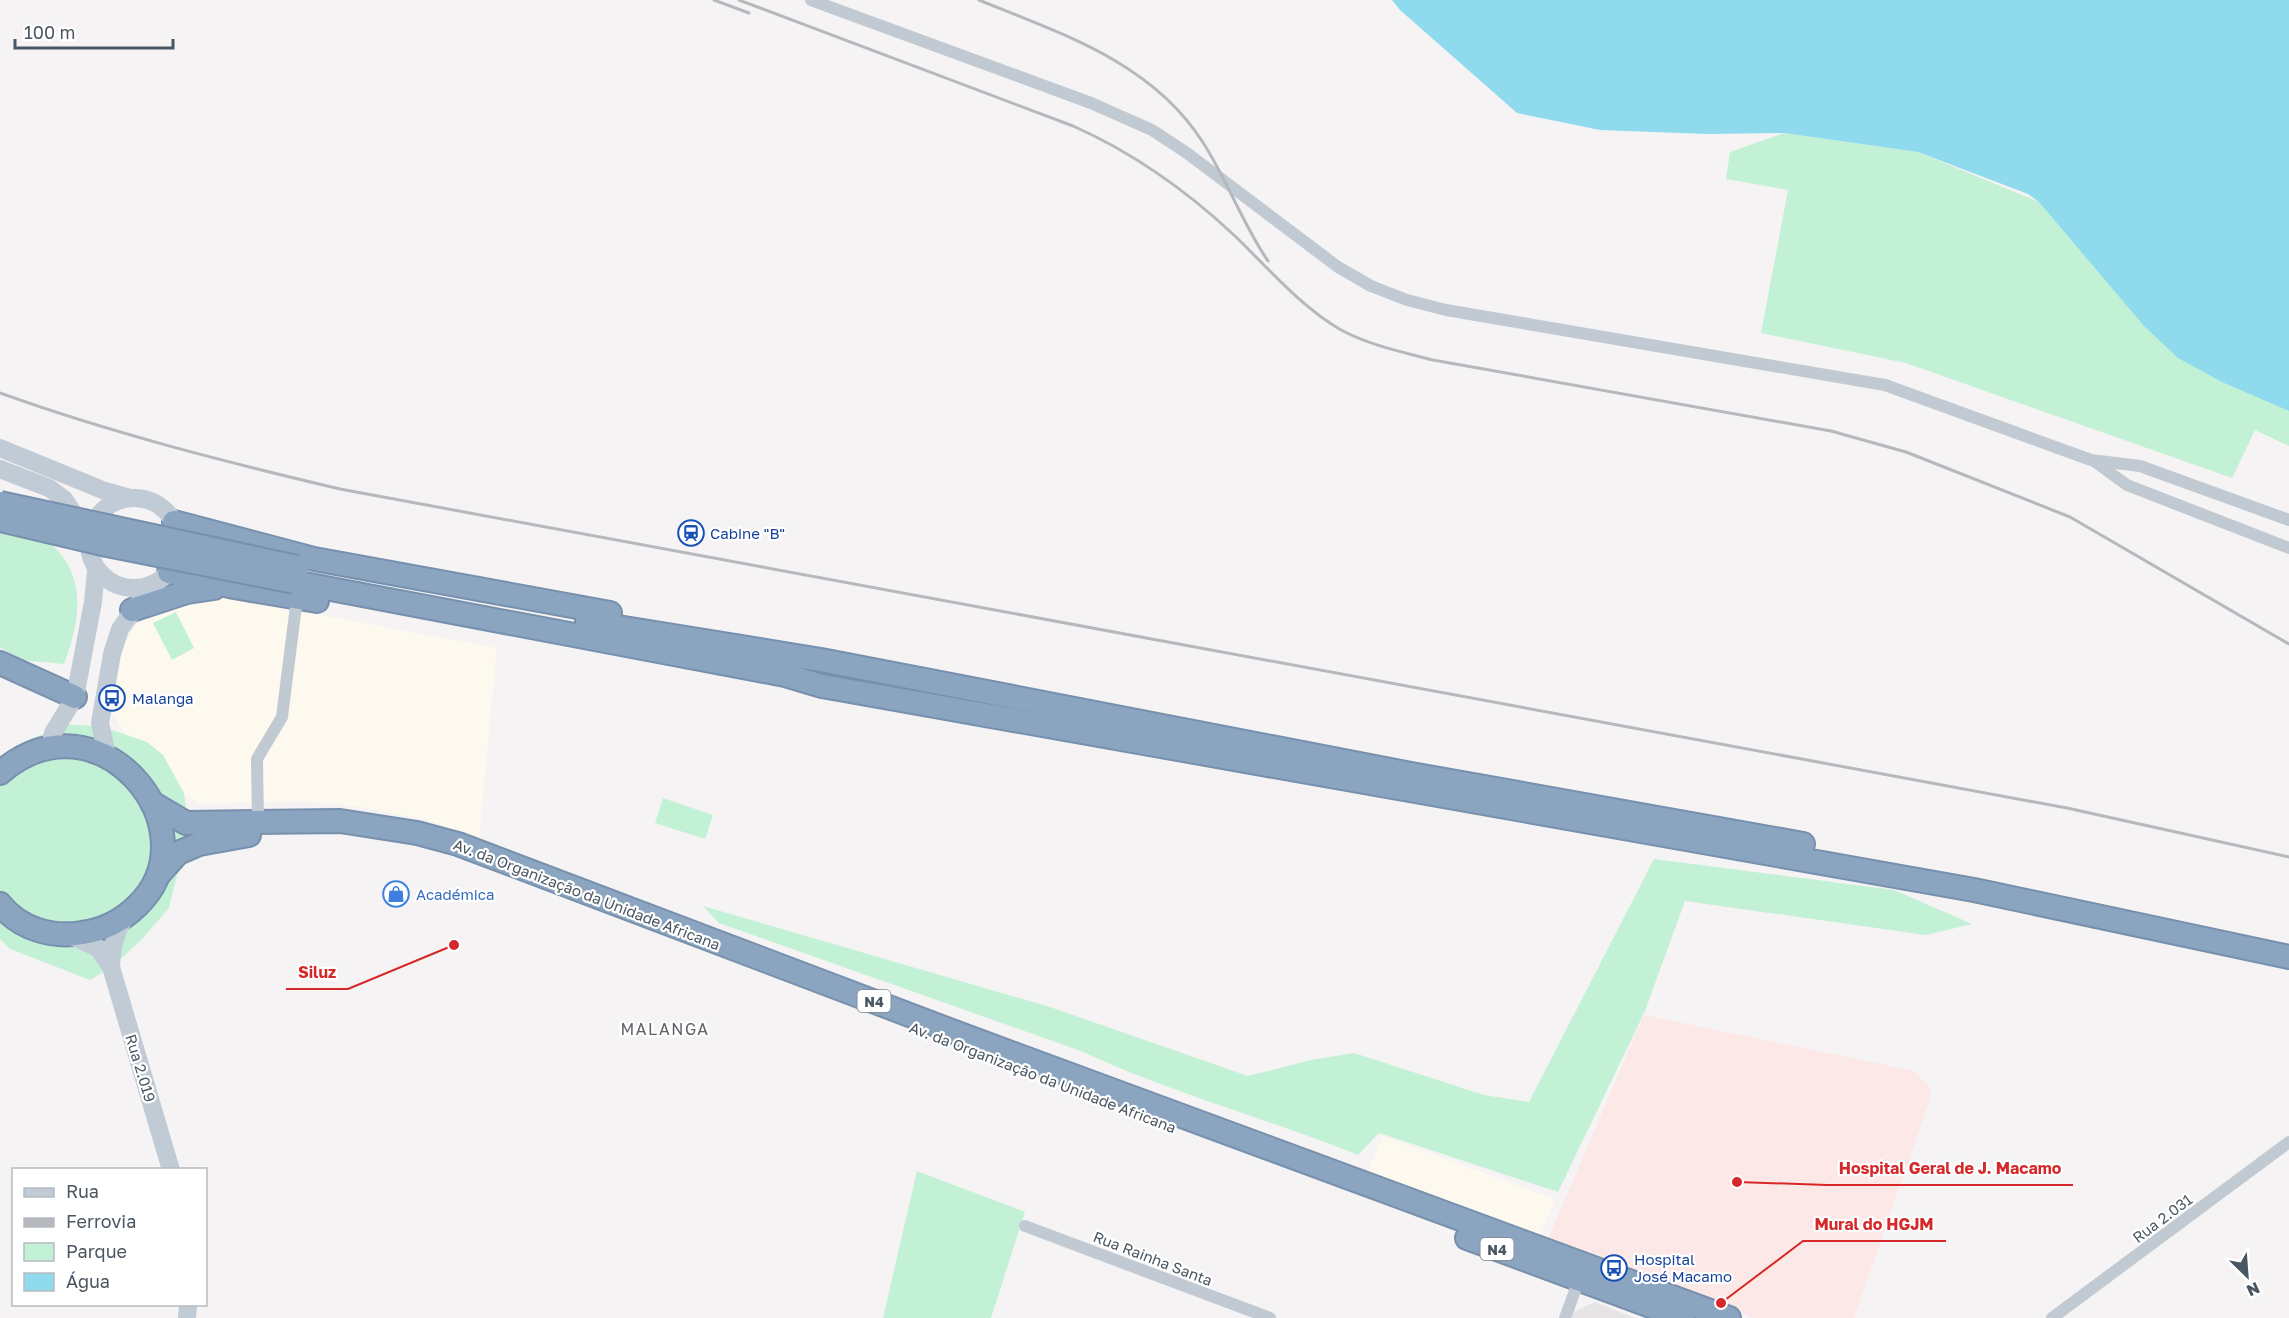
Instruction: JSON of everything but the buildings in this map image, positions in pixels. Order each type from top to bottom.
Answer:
[{"type":"highway","points":[[0,503],[296,582],[565,618],[821,660],[1411,774],[1987,877],[2289,944]]},
{"type":"highway","points":[[0,520],[107,545],[785,675],[822,686],[1974,890],[2289,957]]},
{"type":"highway","points":[[174,522],[314,559],[547,604],[740,637],[821,660]]},
{"type":"highway","points":[[163,578],[234,587]]},
{"type":"highway","points":[[132,610],[196,590],[296,582]]},
{"type":"highway","points":[[0,663],[75,697]]},
{"type":"highway","points":[[0,774],[28,753],[50,748],[90,748],[107,755],[132,776],[152,802],[160,823],[163,846],[160,873],[149,894],[124,918],[99,931],[70,935],[47,933],[20,923],[0,904]]},
{"type":"highway","name":"Av. da Organização da Unidade Africana","points":[[152,802],[186,824],[340,821],[417,833],[458,844],[1582,1273],[1683,1318]]},
{"type":"highway","name":"Av. da Organização da Unidade Africana","points":[[160,873],[178,853],[188,848],[217,840],[255,834],[331,835],[407,845],[465,862],[1582,1273]]},
{"type":"highway","points":[[2215,941],[2289,965]]},
{"type":"highway","name":"N4","points":[[1582,1273],[1613,1274],[1729,1318]]},
{"type":"main road","points":[[0,448],[68,477],[161,507],[174,522],[179,542],[178,553],[163,578],[132,610],[120,628],[112,654],[100,723],[107,755]]},
{"type":"main road","points":[[0,469],[49,488],[63,498],[89,535]]},
{"type":"main road","points":[[50,748],[53,733],[75,697],[93,602],[96,571],[90,554],[89,535],[104,509],[132,498]]},
{"type":"main road","points":[[96,571],[110,582],[125,588],[140,588],[163,578]]},
{"type":"main road","points":[[111,967],[111,949],[116,932],[124,918]]},
{"type":"main road","points":[[70,935],[98,948],[111,967]]},
{"type":"main road","name":"Rua 2.019","points":[[111,967],[170,1168]]},
{"type":"street","points":[[811,0],[1091,103],[1152,130],[1187,153],[1338,267],[1371,286],[1407,300],[1446,310],[1885,385],[2091,460],[2140,466],[2289,520]]},
{"type":"street","points":[[2091,460],[2127,485],[2289,548]]},
{"type":"street","points":[[258,824],[257,759],[282,717],[296,582]]},
{"type":"street","name":"Rua 2.031","points":[[2052,1318],[2289,1142]]},
{"type":"street","name":"Rua Rainha Santa","points":[[1025,1226],[1270,1318]]},
{"type":"street","points":[[1565,1318],[1582,1273]]},
{"type":"shaded area","points":[[224,597],[497,648],[479,839],[427,820],[360,807],[303,801],[200,804],[147,772],[109,707],[121,650],[138,621],[164,606],[188,600]]},
{"type":"shaded area","points":[[1644,1015],[1914,1071],[1929,1086],[1931,1096],[1854,1318],[1754,1318],[1591,1253],[1548,1239]]},
{"type":"shaded area","points":[[1383,1136],[1555,1199],[1539,1239],[1367,1173]]},
{"type":"shaded area","points":[[1595,1302],[1635,1318],[1572,1318],[1573,1312]]},
{"type":"green space","points":[[1784,133],[1918,152],[2039,202],[2289,405],[2289,446],[2255,430],[2232,478],[1906,363],[1761,333],[1788,190],[1726,179],[1730,152]]},
{"type":"green space","points":[[0,521],[46,540],[63,557],[71,571],[76,585],[77,616],[64,664],[21,660],[0,647]]},
{"type":"green space","points":[[176,612],[194,648],[172,660],[153,623]]},
{"type":"green space","points":[[66,724],[103,727],[147,742],[163,755],[184,793],[189,826],[169,908],[142,939],[112,967],[90,980],[10,949],[0,939],[0,758],[24,742]]},
{"type":"green space","points":[[663,798],[713,815],[705,839],[655,823]]},
{"type":"green space","points":[[1654,859],[1894,890],[1972,924],[1926,935],[1685,901],[1645,1011],[1558,1192],[1379,1133],[1358,1155],[1149,1080],[1081,1051],[719,923],[703,906],[1050,1007],[1248,1076],[1311,1060],[1354,1053],[1484,1095],[1529,1102]]},
{"type":"green space","points":[[917,1171],[1025,1212],[991,1318],[883,1318]]},
{"type":"water","points":[[1392,0],[2289,0],[2289,411],[2222,382],[2178,358],[2144,326],[2039,202],[2028,194],[1918,152],[1784,133],[1707,134],[1600,130],[1517,113],[1400,10]]},
{"type":"railway","points":[[714,0],[749,13]]},
{"type":"railway","points":[[739,0],[1073,126],[1117,148],[1198,203],[1312,310],[1341,330],[1363,340],[1433,360],[1831,431],[1906,452],[2070,517],[2289,644]]},
{"type":"railway","points":[[979,0],[1073,39],[1131,71],[1157,90],[1181,114],[1202,141],[1268,261]]},
{"type":"railway","points":[[0,393],[169,446],[340,489],[2067,808],[2289,857]]},
{"type":"place","name":"Cabine \"B\"","points":[[691,533]]},
{"type":"place","name":"Malanga","points":[[112,698]]},
{"type":"place","name":"Académica","points":[[396,894]]},
{"type":"place","name":"Siluz","points":[[454,945]]},
{"type":"place","name":"Hospital Geral de J. Macamo","points":[[1737,1182]]},
{"type":"place","name":"Hospital José Macamo","points":[[1614,1268]]},
{"type":"place","name":"Mural do HGJM","points":[[1721,1303]]},
{"type":"district","name":"MALANGA","points":[[665,1029]]}]
